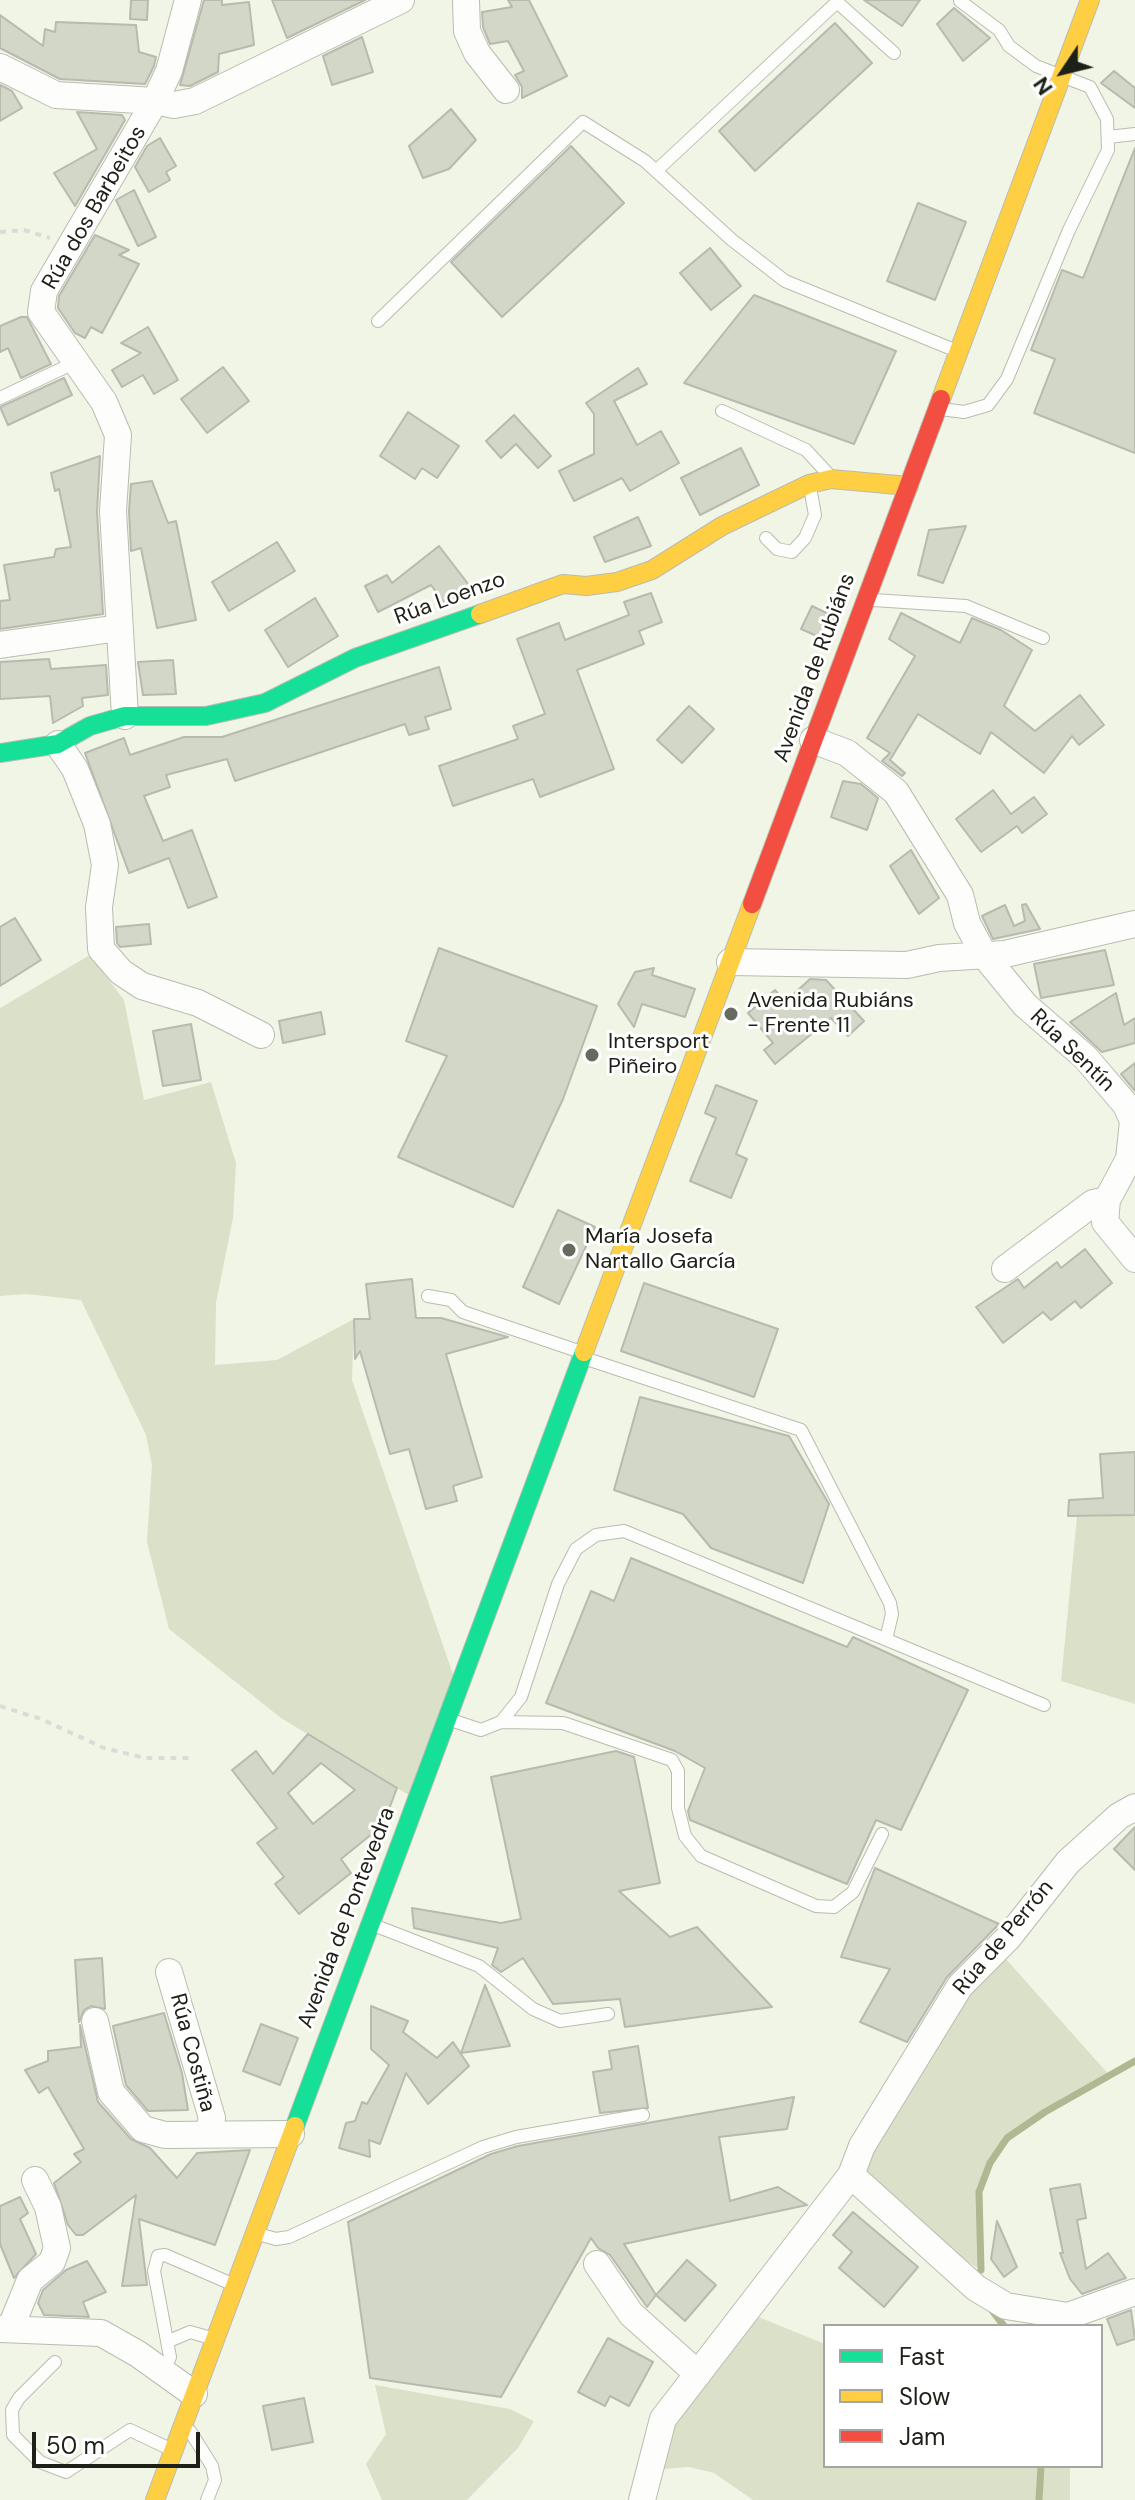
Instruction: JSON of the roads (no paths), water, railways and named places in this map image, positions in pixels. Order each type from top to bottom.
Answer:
[{"type":"main road","name":"Avenida de Rubiáns","points":[[583,1355],[1090,0]]},
{"type":"main road","name":"Rúa Loenzo","points":[[0,753],[58,744],[90,726],[125,716],[206,716],[265,703],[355,658],[563,584],[586,586],[617,582],[652,570],[722,526],[809,484],[831,479],[909,486]]},
{"type":"main road","name":"Avenida de Pontevedra","points":[[155,2500],[583,1355]]},
{"type":"street","name":"Rúa dos Barbeitos","points":[[125,716],[113,511],[118,435],[104,402],[41,312],[44,291],[155,101],[169,71],[188,0]]},
{"type":"street","name":"Rúa dos Barbeitos","points":[[155,101],[174,105],[195,101],[401,0]]},
{"type":"street","points":[[466,0],[467,31],[477,53],[506,90]]},
{"type":"street","points":[[0,67],[56,95],[155,101]]},
{"type":"street","points":[[0,645],[119,628]]},
{"type":"street","name":"Rúa Sentín","points":[[813,740],[847,753],[896,792],[960,895],[967,923],[984,955],[1025,1005],[1102,1075],[1134,1122],[1129,1159],[1107,1200]]},
{"type":"street","points":[[58,744],[75,769],[97,824],[105,865],[99,907],[101,949],[121,972],[142,986],[198,1003],[261,1035]]},
{"type":"street","points":[[730,962],[907,965],[1005,954],[1135,924]]},
{"type":"street","points":[[1005,1269],[1093,1203],[1107,1200],[1105,1222],[1135,1259]]},
{"type":"street","name":"Rúa de Perrón","points":[[642,2500],[663,2419],[851,2175],[866,2139],[960,1986],[1008,1938],[1068,1862],[1119,1816],[1135,1807]]},
{"type":"street","name":"Rúa Costiña","points":[[169,1972],[212,2118],[208,2134]]},
{"type":"street","name":"Rúa Costiña","points":[[95,2021],[111,2092],[143,2129],[165,2135],[291,2134]]},
{"type":"street","points":[[851,2175],[976,2288],[1006,2306],[1068,2316],[1135,2292]]},
{"type":"street","points":[[35,2180],[48,2207],[57,2248],[52,2262],[30,2280],[6,2328],[101,2333],[194,2394]]},
{"type":"street","points":[[597,2264],[631,2314],[698,2374]]},
{"type":"lane","points":[[937,409],[964,412],[988,405],[1007,379],[1069,230],[1108,150],[1107,119],[1090,87],[1036,66],[1009,46],[999,30],[960,1]]},
{"type":"lane","points":[[656,171],[837,2],[894,53]]},
{"type":"lane","points":[[378,321],[583,122],[656,171],[732,240],[785,281],[959,352]]},
{"type":"lane","points":[[1108,137],[1135,134]]},
{"type":"lane","points":[[0,398],[76,362]]},
{"type":"lane","points":[[722,411],[806,450],[831,479]]},
{"type":"lane","points":[[766,538],[777,549],[792,552],[805,538],[815,515],[809,484]]},
{"type":"lane","points":[[866,600],[966,606],[1043,638]]},
{"type":"lane","points":[[428,1296],[451,1300],[463,1312],[801,1430],[890,1603],[892,1614],[886,1639]]},
{"type":"lane","points":[[501,1722],[521,1697],[558,1584],[576,1549],[596,1535],[624,1531],[1044,1705]]},
{"type":"lane","points":[[447,1718],[481,1730],[501,1722],[563,1723],[672,1760],[678,1771],[678,1808],[685,1836],[701,1856],[816,1906],[834,1907],[853,1892],[882,1834]]},
{"type":"lane","points":[[370,1924],[479,1966],[533,2009],[560,2021],[608,2014]]},
{"type":"lane","points":[[255,2233],[276,2239],[289,2237],[483,2147],[516,2137],[643,2115]]},
{"type":"lane","points":[[163,2374],[170,2357],[154,2271],[158,2256],[165,2255],[235,2285]]},
{"type":"lane","points":[[169,2341],[190,2332],[215,2339]]},
{"type":"lane","points":[[55,2362],[19,2398],[12,2410],[13,2435],[40,2462],[66,2472],[130,2430],[173,2450]]},
{"type":"lane","points":[[184,2421],[212,2466],[215,2480],[207,2500]]},
{"type":"waterway","points":[[981,2270],[979,2192],[990,2163],[1007,2138],[1045,2112],[1135,2061]]},
{"type":"waterway","points":[[991,2309],[1002,2324]]},
{"type":"waterway","points":[[1039,2500],[1041,2468]]},
{"type":"place","name":"Avenida Rubiáns - Frente 11","points":[[731,1014]]},
{"type":"place","name":"Intersport Piñeiro","points":[[592,1055]]},
{"type":"place","name":"María Josefa Nartallo García","points":[[569,1250]]}]
